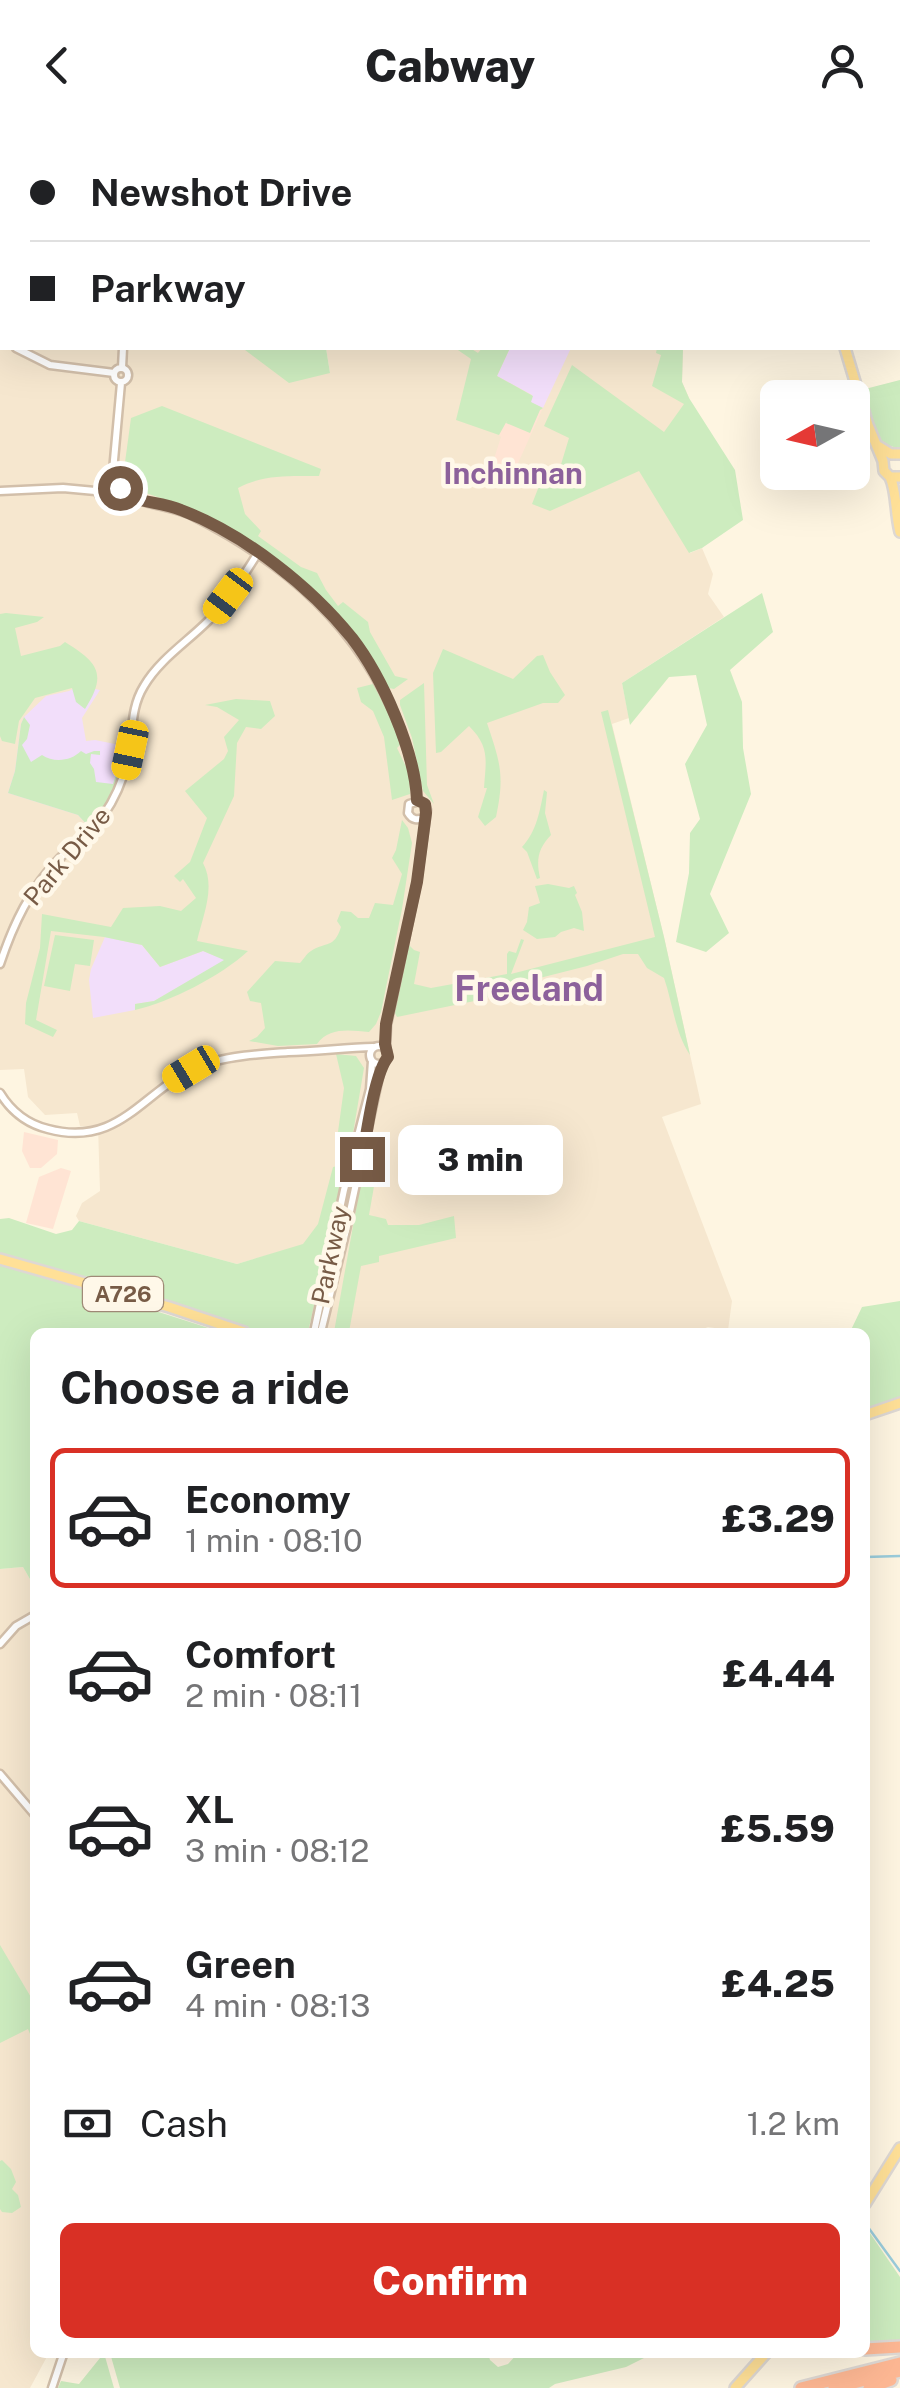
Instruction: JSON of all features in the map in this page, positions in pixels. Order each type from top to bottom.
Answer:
[{"type":"highway","points":[[870,2349],[900,2347]]},
{"type":"highway","points":[[801,2388],[900,2363]]},
{"type":"highway","points":[[834,2388],[900,2374]]},
{"type":"highway","points":[[870,2388],[900,2374]]},
{"type":"main road","points":[[846,350],[868,425],[878,446],[891,456],[884,470],[896,481],[895,515],[900,532]]},
{"type":"main road","name":"A726","points":[[0,1259],[232,1328]]},
{"type":"main road","points":[[870,1413],[900,1403]]},
{"type":"main road","points":[[870,2196],[900,2148]]},
{"type":"main road","points":[[735,2388],[762,2358]]},
{"type":"street","points":[[20,350],[50,365],[114,373],[122,368]]},
{"type":"street","points":[[122,368],[124,350]]},
{"type":"street","points":[[121,383],[128,376],[122,368]]},
{"type":"street","points":[[114,373],[115,380],[121,383]]},
{"type":"street","points":[[121,383],[109,490],[112,501],[121,496],[180,510],[222,530],[312,595],[353,640],[388,700],[408,755],[417,800]]},
{"type":"street","points":[[0,491],[63,488],[94,492],[120,488],[121,496]]},
{"type":"street","name":"Park Drive","points":[[0,964],[28,900],[52,867],[100,820],[116,796],[125,773],[133,714],[142,690],[164,662],[212,618],[258,554]]},
{"type":"street","points":[[353,1048],[375,1064],[382,1064],[388,1057],[386,1024],[427,810],[417,800]]},
{"type":"street","points":[[417,800],[408,810],[415,820],[421,854]]},
{"type":"street","points":[[415,820],[424,817]]},
{"type":"street","points":[[371,1060],[370,1053],[386,1024]]},
{"type":"street","points":[[0,1093],[28,1121],[61,1132],[84,1133],[112,1126],[158,1090],[202,1065],[242,1056],[381,1046],[386,1049]]},
{"type":"street","name":"Parkway","points":[[318,1328],[352,1156],[371,1083],[371,1060]]},
{"type":"street","name":"Parkway","points":[[319,1328],[329,1307],[382,1064]]},
{"type":"street","points":[[0,1644],[16,1626],[30,1618]]},
{"type":"street","points":[[0,1774],[30,1809]]},
{"type":"street","points":[[52,2388],[62,2358]]},
{"type":"shaded area","points":[[0,350],[250,350],[330,373],[326,350],[683,350],[682,382],[689,398],[664,433],[690,553],[702,548],[713,574],[708,594],[724,617],[622,683],[629,718],[612,724],[701,1104],[662,1117],[732,1301],[728,1328],[325,1328],[303,1317],[303,1245],[237,1264],[79,1221],[76,1216],[82,1203],[100,1191],[98,1126],[80,1126],[77,1113],[45,1115],[28,1097],[24,1069],[0,1070]]},
{"type":"shaded area","points":[[509,350],[570,350],[543,408],[530,402],[532,395],[497,376]]},
{"type":"shaded area","points":[[517,398],[542,410],[514,472],[508,476],[491,468],[499,435]]},
{"type":"shaded area","points":[[78,686],[100,690],[82,718],[86,741],[115,744],[125,755],[113,792],[89,827],[78,815],[8,793],[24,717],[46,696]]},
{"type":"shaded area","points":[[105,937],[142,945],[160,967],[203,951],[226,960],[154,1001],[135,1004],[135,1010],[93,1018],[89,980]]},
{"type":"shaded area","points":[[24,1132],[58,1140],[57,1154],[41,1168],[30,1168],[22,1151]]},
{"type":"shaded area","points":[[61,1168],[71,1171],[53,1229],[26,1223],[39,1177]]},
{"type":"shaded area","points":[[23,1567],[30,1579],[30,2358],[46,2358],[30,2388],[0,2388],[0,1569]]},
{"type":"green space","points":[[245,350],[326,350],[330,373],[289,383]]},
{"type":"green space","points":[[458,350],[478,353],[509,350],[497,376],[533,396],[531,402],[543,408],[530,433],[506,423],[508,419],[499,435],[456,420],[471,359]]},
{"type":"green space","points":[[683,350],[682,382],[735,470],[743,520],[689,553],[639,471],[550,511],[532,504],[543,476],[556,481],[569,438],[544,426],[572,365],[664,432],[684,404],[652,386],[661,355],[656,353]]},
{"type":"green space","points":[[900,380],[900,449],[881,443],[874,431],[870,388]]},
{"type":"green space","points":[[162,406],[321,469],[319,476],[267,478],[238,488],[245,514],[261,531],[258,536],[301,567],[317,573],[338,606],[343,602],[368,622],[395,676],[408,679],[394,689],[389,688],[349,633],[287,569],[254,543],[178,504],[134,489],[123,477],[131,418]]},
{"type":"green space","points":[[762,593],[773,632],[730,670],[742,702],[743,748],[751,794],[710,894],[729,933],[706,952],[676,942],[689,873],[690,833],[700,819],[685,764],[707,725],[696,675],[669,677],[630,725],[622,683]]},
{"type":"green space","points":[[0,614],[44,617],[15,628],[21,656],[65,642],[86,656],[97,678],[85,709],[76,702],[72,688],[35,698],[19,721],[15,744],[2,741],[0,736]]},
{"type":"green space","points":[[443,649],[513,679],[543,655],[565,695],[558,703],[543,703],[487,723],[501,779],[496,817],[485,826],[478,817],[487,788],[485,754],[476,734],[469,726],[436,753],[433,673]]},
{"type":"green space","points":[[424,683],[427,785],[434,804],[423,791],[412,738],[400,705],[400,700]]},
{"type":"green space","points":[[373,684],[390,715],[400,745],[397,748],[409,773],[410,794],[392,800],[384,737],[373,711],[361,702],[357,688]]},
{"type":"green space","points":[[236,699],[270,701],[275,716],[261,729],[246,727],[237,743],[234,796],[203,863],[208,891],[197,941],[248,951],[195,987],[135,1010],[135,1004],[154,1001],[224,960],[203,951],[160,967],[142,945],[51,931],[36,1020],[57,1030],[53,1037],[25,1024],[26,1003],[40,948],[42,914],[111,927],[123,908],[160,906],[181,911],[196,898],[183,879],[180,882],[174,876],[190,862],[207,818],[185,791],[224,759],[228,751],[224,737],[239,720],[217,707],[205,705]]},
{"type":"green space","points":[[608,710],[690,1055],[664,978],[647,968],[638,954],[623,954],[512,985],[484,999],[397,1017],[394,1011],[408,944],[420,952],[414,984],[431,988],[507,974],[507,954],[516,953],[521,939],[524,940],[511,974],[655,937],[601,712]]},
{"type":"green space","points":[[24,717],[30,725],[22,745],[31,762],[42,755],[62,760],[81,751],[100,751],[100,755],[91,754],[96,782],[113,784],[119,766],[116,752],[118,748],[124,752],[114,792],[89,827],[78,815],[8,793]]},
{"type":"green space","points":[[544,790],[551,835],[539,855],[537,879],[522,847],[534,827]]},
{"type":"green space","points":[[402,820],[412,843],[402,909],[376,1024],[369,1032],[333,1032],[317,1044],[278,1046],[249,1041],[265,1028],[261,1003],[250,1001],[247,992],[275,961],[300,963],[311,951],[332,942],[341,927],[337,921],[341,911],[369,918],[375,903],[393,905],[402,874],[392,858]]},
{"type":"green space","points":[[535,886],[574,886],[584,931],[574,928],[555,937],[537,939],[523,930],[529,907],[540,903]]},
{"type":"green space","points":[[55,935],[94,940],[90,966],[75,964],[70,991],[44,986]]},
{"type":"green space","points":[[336,1054],[356,1056],[364,1068],[350,1151],[338,1151],[344,1088]]},
{"type":"green space","points":[[346,1164],[309,1328],[245,1328],[0,1253],[0,1219],[9,1218],[56,1234],[72,1230],[79,1221],[237,1264],[303,1244],[318,1224],[333,1167]]},
{"type":"green space","points":[[376,1175],[369,1215],[386,1219],[388,1225],[419,1225],[454,1216],[456,1238],[379,1256],[379,1262],[361,1266],[350,1328],[335,1328],[362,1176]]},
{"type":"green space","points":[[0,1265],[209,1328],[30,1328],[30,1579],[23,1567],[0,1569]]},
{"type":"green space","points":[[900,1301],[900,1398],[870,1409],[870,1328],[852,1328],[862,1307]]},
{"type":"green space","points":[[0,1945],[30,1996],[30,2034],[28,2029],[0,2043]]},
{"type":"green space","points":[[2,2160],[11,2169],[16,2182],[12,2189],[21,2207],[12,2213],[0,2209]]},
{"type":"green space","points":[[870,2233],[900,2277],[900,2343],[870,2342]]},
{"type":"green space","points":[[100,2358],[105,2358],[114,2388],[58,2388],[61,2381],[79,2384]]},
{"type":"green space","points":[[111,2358],[489,2358],[498,2367],[513,2358],[644,2358],[626,2367],[549,2388],[120,2388]]},
{"type":"waterway","points":[[870,1557],[900,1556]]},
{"type":"waterway","points":[[870,2230],[900,2271]]},
{"type":"district","name":"Inchinnan","points":[[513,473]]},
{"type":"district","name":"Freeland","points":[[529,988]]},
{"type":"route","points":[[120,488],[122,494],[131,498],[180,510],[222,530],[312,595],[353,640],[388,700],[404,740],[417,800],[425,804],[424,842],[386,1024],[388,1057],[377,1080],[362,1159]]}]
